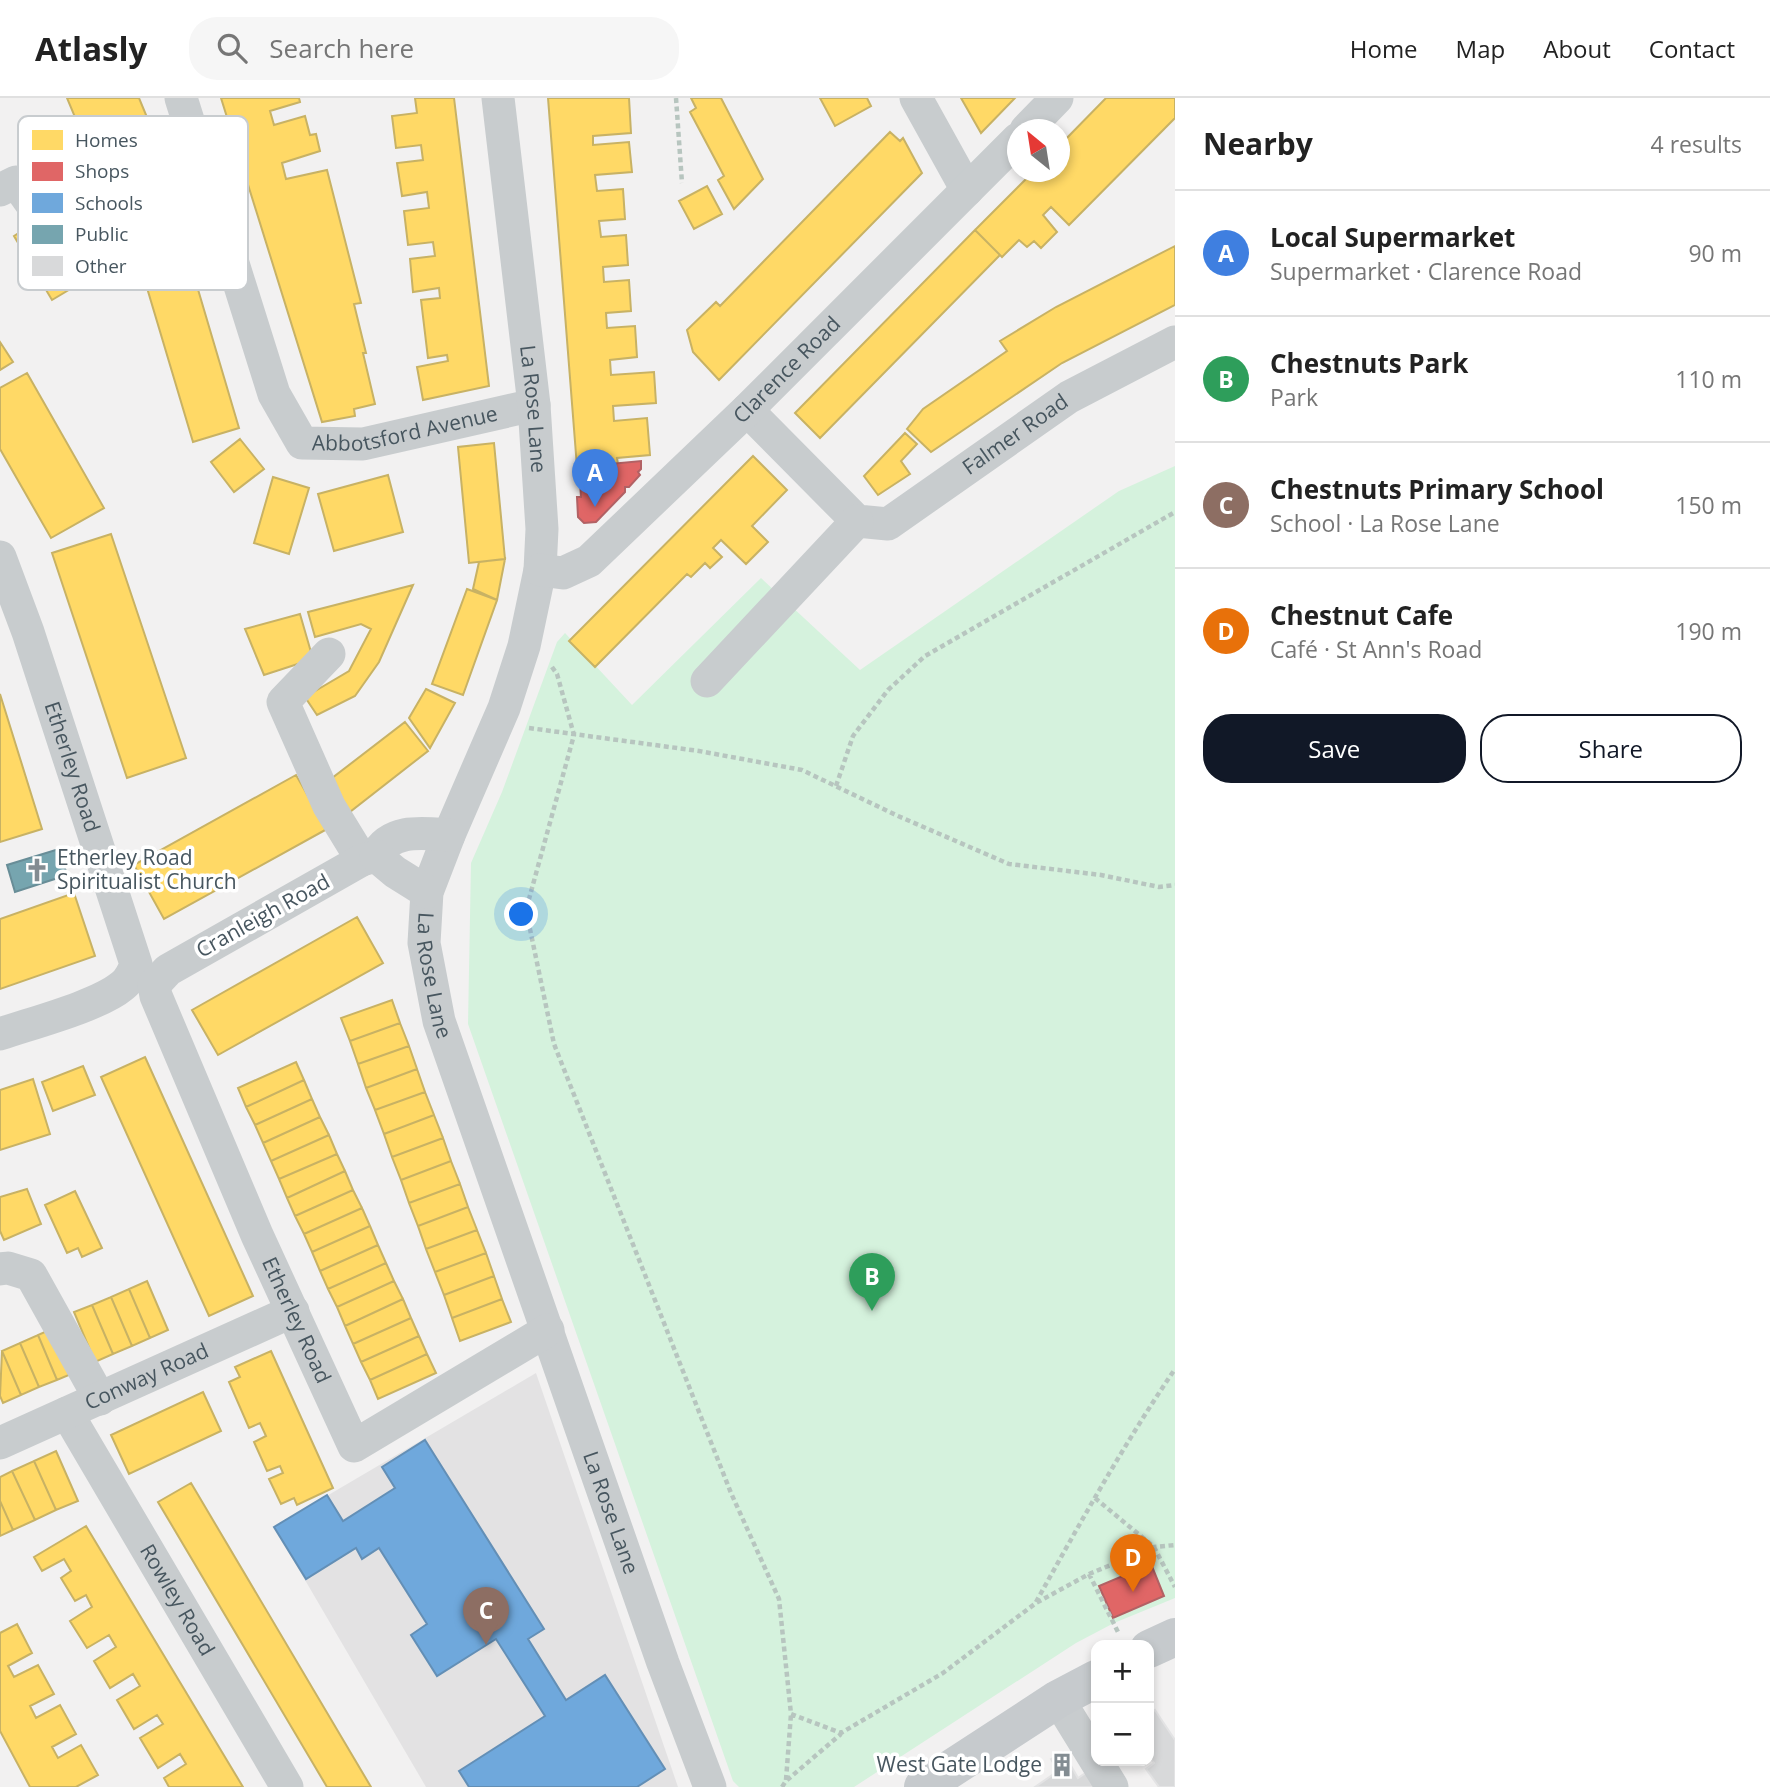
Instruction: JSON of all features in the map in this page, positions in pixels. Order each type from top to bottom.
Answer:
[{"type":"main road","points":[[1133,1640],[1175,1637]]},
{"type":"main road","points":[[923,1787],[1058,1699],[1091,1682]]},
{"type":"street","name":"Abbotsford Avenue","points":[[181,98],[187,116]]},
{"type":"street","name":"La Rose Lane","points":[[498,98],[534,405],[542,529],[540,570],[524,646],[504,709],[427,891],[424,943],[439,1021],[663,1663],[710,1787]]},
{"type":"street","points":[[916,98],[967,190]]},
{"type":"street","points":[[1037,119],[1057,98]]},
{"type":"street","name":"Clarence Road","points":[[540,570],[563,573],[589,561],[747,410],[1007,149]]},
{"type":"street","points":[[0,190],[16,181],[18,184]]},
{"type":"street","name":"Abbotsford Avenue","points":[[241,290],[274,394],[302,443],[363,444],[534,405]]},
{"type":"street","name":"Falmer Road","points":[[857,521],[888,524],[1069,397],[1175,342]]},
{"type":"street","points":[[707,681],[857,521],[747,410]]},
{"type":"street","name":"Etherley Road","points":[[0,557],[28,632],[136,964],[143,981],[156,996],[181,1061],[354,1446],[548,1330]]},
{"type":"street","points":[[329,654],[283,702],[329,806],[369,858],[427,891]]},
{"type":"street","name":"Cranleigh Road","points":[[0,1034],[105,997],[121,987],[169,970],[369,858],[389,840],[410,833],[449,835]]},
{"type":"street","points":[[0,1269],[31,1275],[100,1399]]},
{"type":"street","name":"Conway Road","points":[[0,1443],[293,1311]]},
{"type":"street","name":"Rowley Road","points":[[67,1413],[287,1787]]},
{"type":"street","points":[[1058,1699],[1111,1787]]},
{"type":"path","points":[[676,98],[682,183]]},
{"type":"path","points":[[835,786],[853,736],[888,690],[925,656],[1175,512]]},
{"type":"path","points":[[550,665],[557,674],[574,735],[526,910],[554,1044],[731,1493],[779,1599],[791,1714],[786,1781]]},
{"type":"path","points":[[519,727],[699,751],[802,770],[1009,864],[1101,875],[1158,887],[1175,885]]},
{"type":"path","points":[[1036,1603],[1095,1498],[1175,1369]]},
{"type":"path","points":[[1095,1498],[1154,1547],[1175,1587]]},
{"type":"path","points":[[782,1787],[841,1733],[943,1673],[1036,1603],[1089,1574],[1154,1547],[1175,1545]]},
{"type":"path","points":[[1089,1574],[1133,1640]]},
{"type":"path","points":[[791,1714],[841,1733]]},
{"type":"shaded area","points":[[536,1373],[678,1787],[426,1787],[274,1527]]},
{"type":"green space","points":[[1175,466],[1175,1598],[1114,1623],[1076,1643],[854,1787],[739,1787],[733,1781],[468,1024],[471,863],[502,792],[557,642],[565,633],[632,705],[761,578],[860,670],[1119,491]]},
{"type":"building: Homes","points":[[67,98],[139,98],[146,116],[75,116]]},
{"type":"building: Homes","points":[[221,98],[299,98],[300,102],[270,111],[274,125],[305,116],[310,135],[316,134],[320,151],[282,163],[286,179],[327,170],[361,303],[354,304],[375,404],[354,409],[355,416],[322,422],[248,185],[248,116],[227,116]]},
{"type":"building: Homes","points":[[415,98],[454,98],[489,386],[423,400],[417,367],[448,361],[447,355],[428,358],[421,300],[440,298],[439,288],[413,292],[410,259],[435,256],[433,242],[408,245],[404,211],[429,208],[427,192],[402,196],[397,163],[423,160],[421,145],[396,148],[392,116],[417,113]]},
{"type":"building: Homes","points":[[548,98],[629,98],[631,133],[593,136],[593,145],[629,142],[632,172],[595,175],[597,191],[623,189],[625,219],[599,221],[601,237],[626,235],[628,265],[603,267],[604,282],[629,280],[631,311],[606,313],[607,328],[635,326],[637,357],[610,360],[611,375],[654,372],[656,403],[613,406],[614,421],[647,418],[650,455],[617,458],[618,464],[577,467]]},
{"type":"building: Homes","points":[[691,98],[721,98],[763,179],[734,209],[718,180],[724,176],[690,112],[696,108]]},
{"type":"building: Homes","points":[[820,98],[867,98],[871,106],[835,126]]},
{"type":"building: Homes","points":[[961,98],[1015,98],[981,133]]},
{"type":"building: Homes","points":[[1106,98],[1175,98],[1175,118],[1069,225],[1051,207],[1043,215],[1057,232],[1041,248],[1034,241],[1027,247],[1019,240],[1002,257],[975,230],[1023,182],[1070,182],[1070,135]]},
{"type":"building: Homes","points":[[890,132],[900,141],[903,138],[922,173],[719,380],[693,352],[687,330],[716,302],[720,306]]},
{"type":"building: Homes","points":[[707,186],[722,214],[694,229],[679,201]]},
{"type":"building: Homes","points":[[975,230],[1000,255],[820,438],[795,413]]},
{"type":"building: Homes","points":[[1175,246],[1175,305],[1062,363],[931,452],[907,429],[923,409],[1007,351],[1000,341],[1056,307]]},
{"type":"building: Homes","points":[[46,290],[69,290],[52,300]]},
{"type":"building: Homes","points":[[148,290],[198,290],[239,428],[193,442]]},
{"type":"building: Homes","points":[[0,342],[13,362],[0,370]]},
{"type":"building: Homes","points":[[27,373],[104,508],[51,538],[0,449],[0,388]]},
{"type":"building: Homes","points":[[905,433],[917,444],[901,461],[910,474],[878,495],[864,476]]},
{"type":"building: Homes","points":[[240,439],[264,469],[234,492],[211,462]]},
{"type":"building: Homes","points":[[494,443],[505,559],[469,563],[458,447]]},
{"type":"building: Homes","points":[[753,456],[787,490],[752,526],[768,542],[746,564],[721,540],[713,548],[722,557],[710,568],[705,563],[691,577],[687,574],[595,667],[569,641]]},
{"type":"building: Homes","points":[[388,475],[403,532],[334,551],[318,494]]},
{"type":"building: Homes","points":[[273,477],[309,488],[289,554],[254,543]]},
{"type":"building: Homes","points":[[111,534],[186,758],[127,778],[52,553]]},
{"type":"building: Homes","points":[[505,559],[497,600],[473,589],[479,562]]},
{"type":"building: Homes","points":[[413,585],[379,662],[355,696],[317,715],[305,697],[349,671],[371,629],[361,624],[315,637],[308,612]]},
{"type":"building: Homes","points":[[467,589],[497,600],[463,695],[432,684]]},
{"type":"building: Homes","points":[[300,614],[313,659],[264,675],[245,629]]},
{"type":"building: Homes","points":[[426,689],[455,703],[430,748],[409,718]]},
{"type":"building: Homes","points":[[0,694],[42,829],[0,842]]},
{"type":"building: Homes","points":[[405,722],[428,751],[346,815],[323,785]]},
{"type":"building: Homes","points":[[296,775],[327,829],[164,919],[134,865]]},
{"type":"building: Homes","points":[[74,893],[95,956],[0,989],[0,919]]},
{"type":"building: Homes","points":[[357,917],[383,963],[218,1055],[192,1010]]},
{"type":"building: Homes","points":[[392,1000],[400,1023],[350,1041],[341,1018]]},
{"type":"building: Homes","points":[[400,1023],[409,1046],[358,1064],[350,1041]]},
{"type":"building: Homes","points":[[409,1046],[417,1069],[366,1088],[358,1064]]},
{"type":"building: Homes","points":[[145,1057],[253,1296],[209,1316],[101,1077]]},
{"type":"building: Homes","points":[[296,1062],[304,1080],[246,1107],[238,1088]]},
{"type":"building: Homes","points":[[83,1066],[95,1095],[53,1111],[42,1082]]},
{"type":"building: Homes","points":[[417,1069],[425,1092],[375,1110],[366,1088]]},
{"type":"building: Homes","points":[[33,1079],[50,1134],[0,1150],[0,1090]]},
{"type":"building: Homes","points":[[304,1080],[312,1099],[255,1125],[246,1107]]},
{"type":"building: Homes","points":[[425,1092],[434,1115],[384,1134],[375,1110]]},
{"type":"building: Homes","points":[[312,1099],[320,1117],[263,1143],[255,1125]]},
{"type":"building: Homes","points":[[434,1115],[443,1138],[392,1157],[384,1134]]},
{"type":"building: Homes","points":[[320,1117],[329,1135],[271,1161],[263,1143]]},
{"type":"building: Homes","points":[[329,1135],[337,1154],[279,1179],[271,1161]]},
{"type":"building: Homes","points":[[443,1138],[451,1161],[401,1180],[392,1157]]},
{"type":"building: Homes","points":[[337,1154],[345,1171],[287,1198],[279,1179]]},
{"type":"building: Homes","points":[[451,1161],[460,1184],[409,1203],[401,1180]]},
{"type":"building: Homes","points":[[345,1171],[353,1190],[295,1216],[287,1198]]},
{"type":"building: Homes","points":[[460,1184],[468,1207],[418,1226],[409,1203]]},
{"type":"building: Homes","points":[[27,1189],[41,1224],[4,1240],[0,1231],[0,1197]]},
{"type":"building: Homes","points":[[353,1190],[362,1208],[304,1234],[295,1216]]},
{"type":"building: Homes","points":[[75,1191],[102,1248],[82,1257],[78,1248],[67,1253],[45,1205]]},
{"type":"building: Homes","points":[[468,1207],[477,1230],[426,1249],[418,1226]]},
{"type":"building: Homes","points":[[362,1208],[370,1226],[312,1252],[304,1234]]},
{"type":"building: Homes","points":[[370,1226],[378,1245],[320,1271],[312,1252]]},
{"type":"building: Homes","points":[[477,1230],[486,1253],[435,1272],[426,1249]]},
{"type":"building: Homes","points":[[378,1245],[386,1263],[328,1289],[320,1271]]},
{"type":"building: Homes","points":[[486,1253],[494,1276],[444,1295],[435,1272]]},
{"type":"building: Homes","points":[[386,1263],[394,1281],[337,1307],[328,1289]]},
{"type":"building: Homes","points":[[494,1276],[502,1299],[452,1318],[444,1295]]},
{"type":"building: Homes","points":[[147,1281],[168,1330],[150,1338],[129,1289]]},
{"type":"building: Homes","points":[[394,1281],[403,1299],[345,1326],[337,1307]]},
{"type":"building: Homes","points":[[129,1289],[150,1338],[132,1346],[111,1297]]},
{"type":"building: Homes","points":[[111,1297],[132,1346],[113,1354],[92,1305]]},
{"type":"building: Homes","points":[[403,1299],[411,1318],[353,1344],[345,1326]]},
{"type":"building: Homes","points":[[502,1299],[511,1322],[460,1341],[452,1318]]},
{"type":"building: Homes","points":[[92,1305],[113,1354],[95,1362],[74,1312]]},
{"type":"building: Homes","points":[[411,1318],[419,1336],[361,1362],[353,1344]]},
{"type":"building: Homes","points":[[56,1327],[76,1372],[57,1380],[38,1335]]},
{"type":"building: Homes","points":[[38,1335],[57,1380],[39,1387],[20,1343]]},
{"type":"building: Homes","points":[[419,1336],[427,1354],[370,1380],[361,1362]]},
{"type":"building: Homes","points":[[20,1343],[39,1387],[21,1395],[2,1351]]},
{"type":"building: Homes","points":[[2,1351],[21,1395],[3,1403],[0,1396]]},
{"type":"building: Homes","points":[[271,1351],[333,1488],[297,1505],[294,1498],[281,1504],[269,1479],[283,1473],[280,1466],[267,1471],[254,1442],[266,1436],[260,1423],[249,1428],[229,1382],[240,1377],[235,1367]]},
{"type":"building: Homes","points":[[427,1354],[436,1373],[378,1399],[370,1380]]},
{"type":"building: Homes","points":[[203,1392],[221,1431],[129,1474],[111,1435]]},
{"type":"building: Homes","points":[[56,1451],[78,1501],[56,1510],[34,1461]]},
{"type":"building: Homes","points":[[34,1461],[56,1510],[35,1520],[12,1471]]},
{"type":"building: Homes","points":[[12,1471],[35,1520],[13,1530],[0,1501],[0,1477]]},
{"type":"building: Homes","points":[[191,1483],[371,1787],[327,1787],[158,1502]]},
{"type":"building: Homes","points":[[0,1501],[13,1530],[0,1536]]},
{"type":"building: Homes","points":[[86,1526],[243,1787],[169,1787],[164,1778],[186,1764],[180,1754],[158,1768],[140,1738],[163,1724],[157,1715],[134,1729],[117,1700],[140,1686],[133,1674],[110,1688],[94,1661],[116,1647],[109,1635],[87,1648],[70,1621],[92,1607],[86,1595],[75,1601],[61,1578],[71,1571],[64,1559],[42,1571],[34,1557]]},
{"type":"building: Homes","points":[[17,1624],[32,1653],[8,1666],[14,1677],[38,1665],[54,1694],[30,1706],[36,1718],[60,1705],[76,1734],[52,1747],[58,1758],[81,1745],[98,1775],[76,1787],[30,1787],[0,1731],[0,1633]]},
{"type":"building: Shops","points":[[641,461],[641,469],[638,472],[640,475],[629,487],[625,487],[625,492],[596,522],[584,523],[578,517],[577,497],[581,497],[579,467]]},
{"type":"building: Shops","points":[[1151,1564],[1164,1596],[1113,1618],[1099,1586]]},
{"type":"building: Schools","points":[[425,1440],[544,1629],[528,1639],[566,1700],[605,1675],[665,1769],[637,1787],[469,1787],[459,1771],[545,1716],[496,1639],[437,1676],[411,1635],[427,1624],[379,1548],[362,1559],[356,1548],[306,1579],[274,1527],[327,1495],[343,1521],[395,1488],[382,1467]]},
{"type":"building: Public","name":"Etherley Road Spiritualist Church","points":[[59,849],[67,875],[15,892],[7,865]]},
{"type":"building: Other","points":[[1154,1711],[1175,1740],[1175,1787],[1159,1787],[1146,1769],[1154,1766]]},
{"type":"building: Other","name":"West Gate Lodge","points":[[1063,1752],[1078,1778],[1087,1772],[1096,1787],[1035,1787],[1058,1771],[1051,1759]]},
{"type":"place","name":"Local Supermarket","points":[[595,507]]},
{"type":"place","name":"Etherley Road Spiritualist Church","points":[[37,870]]},
{"type":"place","name":"Chestnuts Park","points":[[872,1311]]},
{"type":"place","name":"Chestnut Cafe","points":[[1133,1592]]},
{"type":"place","name":"Chestnuts Primary School","points":[[486,1645]]},
{"type":"place","name":"West Gate Lodge","points":[[1062,1765]]}]
